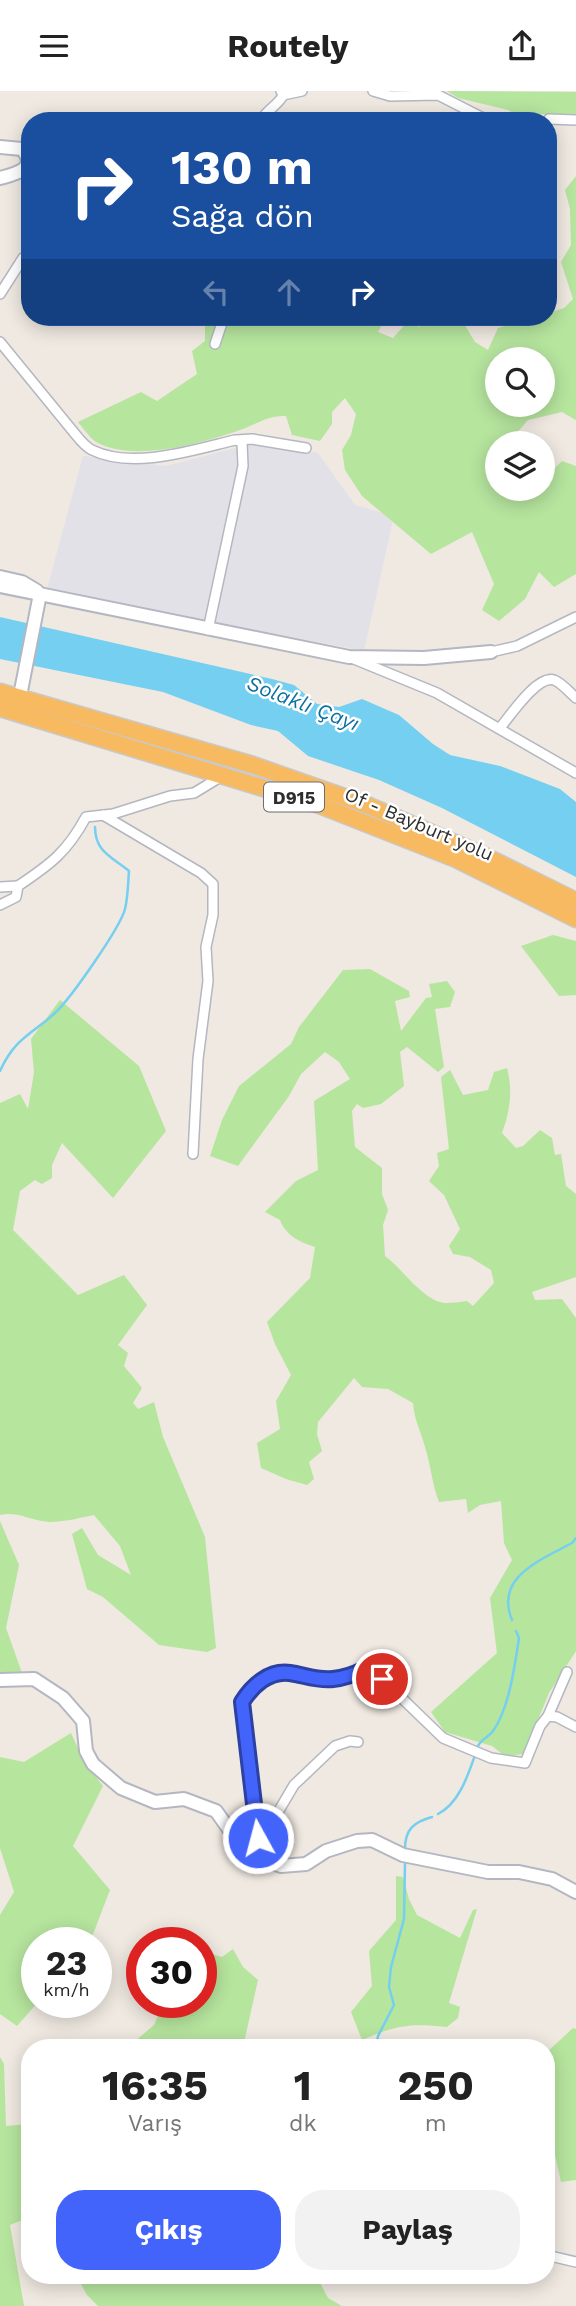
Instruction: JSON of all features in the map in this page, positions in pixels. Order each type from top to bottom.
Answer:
[{"type":"highway","name":"Of - Bayburt yolu","points":[[0,691],[223,776],[319,805],[456,859],[576,919]]},
{"type":"highway","name":"Of - Bayburt yolu","points":[[0,708],[20,700],[253,765],[367,805],[487,857],[576,901]]},
{"type":"street","points":[[267,112],[281,100],[282,93],[302,91]]},
{"type":"street","points":[[373,91],[390,96],[438,95],[471,112]]},
{"type":"street","points":[[557,120],[576,120]]},
{"type":"street","points":[[0,147],[21,149]]},
{"type":"street","points":[[0,178],[21,172]]},
{"type":"street","points":[[0,294],[21,261]]},
{"type":"street","points":[[215,344],[221,326]]},
{"type":"street","points":[[0,342],[90,449],[109,455],[154,459],[235,440],[252,439],[306,448]]},
{"type":"street","points":[[208,630],[243,466],[242,442],[235,440]]},
{"type":"street","points":[[0,577],[22,582],[40,594]]},
{"type":"street","points":[[0,586],[349,657],[424,658],[491,652],[517,646],[576,617]]},
{"type":"street","points":[[20,700],[40,594]]},
{"type":"street","points":[[349,657],[438,693],[576,773]]},
{"type":"street","points":[[500,728],[536,686],[548,679],[557,681],[576,698]]},
{"type":"street","points":[[0,887],[18,886],[58,857],[71,844],[86,817],[138,807],[170,796],[194,793],[223,776]]},
{"type":"street","points":[[103,815],[201,873],[213,884],[213,915],[206,947],[208,981],[198,1059],[193,1154]]},
{"type":"street","points":[[0,905],[16,897],[18,886]]},
{"type":"street","points":[[261,1859],[242,1702],[250,1689],[269,1676],[288,1672],[305,1677],[332,1679],[365,1669],[382,1679],[443,1738],[492,1758],[526,1763],[540,1726],[548,1716],[567,1672]]},
{"type":"street","points":[[0,1679],[34,1679],[63,1698],[83,1721],[86,1751],[93,1764],[121,1788],[155,1802],[184,1799],[216,1811],[245,1852],[261,1859],[281,1866],[306,1864],[326,1851],[356,1840],[372,1840],[402,1855],[488,1872],[519,1873],[552,1879],[576,1892]]},
{"type":"street","points":[[548,1716],[557,1717],[576,1727]]},
{"type":"street","points":[[261,1859],[268,1829],[294,1785],[335,1746],[350,1741],[358,1742]]},
{"type":"street","points":[[555,2257],[576,2262]]},
{"type":"shaded area","points":[[251,444],[318,453],[355,505],[394,516],[364,651],[47,589],[83,456],[166,466]]},
{"type":"green space","points":[[447,91],[576,92],[576,114],[511,112],[458,98]]},
{"type":"green space","points":[[576,176],[576,420],[562,412],[555,414],[555,347],[489,347],[498,328],[557,326],[557,310],[564,308],[573,299],[561,262],[571,245],[570,209],[565,190]]},
{"type":"green space","points":[[205,326],[381,326],[378,332],[393,338],[404,326],[465,326],[475,342],[485,348],[485,417],[541,417],[528,420],[518,431],[485,431],[485,501],[555,501],[555,468],[562,461],[576,466],[576,574],[554,587],[539,572],[525,599],[499,621],[482,610],[494,584],[472,532],[431,554],[362,496],[345,470],[342,450],[351,435],[356,414],[345,398],[332,412],[332,424],[320,441],[292,435],[286,416],[280,416],[188,445],[129,451],[96,442],[78,422],[141,392],[157,401],[197,374],[192,351],[205,341]]},
{"type":"green space","points":[[553,935],[576,941],[576,995],[559,996],[521,946]]},
{"type":"green space","points":[[370,969],[409,991],[410,997],[395,1001],[401,1031],[426,998],[432,997],[429,984],[447,981],[455,992],[450,1007],[435,1009],[444,1067],[438,1072],[407,1047],[400,1052],[404,1086],[381,1104],[363,1108],[357,1104],[352,1111],[355,1147],[382,1168],[382,1194],[388,1210],[383,1225],[385,1256],[429,1297],[445,1303],[467,1301],[473,1306],[494,1283],[491,1270],[470,1257],[453,1254],[449,1246],[460,1229],[444,1195],[429,1181],[439,1166],[437,1153],[449,1149],[441,1077],[450,1070],[463,1095],[488,1090],[494,1072],[507,1068],[510,1101],[502,1133],[516,1148],[523,1146],[540,1130],[552,1138],[555,1155],[561,1154],[566,1186],[576,1194],[576,1277],[532,1292],[535,1300],[562,1299],[576,1318],[576,1651],[549,1693],[524,1754],[505,1756],[492,1746],[445,1732],[431,1712],[497,1653],[490,1598],[512,1560],[504,1543],[501,1501],[480,1505],[468,1513],[466,1499],[439,1502],[413,1403],[388,1389],[362,1387],[354,1378],[318,1422],[317,1434],[322,1451],[309,1462],[314,1479],[307,1485],[261,1468],[257,1443],[280,1429],[276,1401],[291,1375],[267,1322],[310,1278],[315,1247],[294,1238],[280,1220],[265,1212],[296,1181],[318,1170],[314,1101],[350,1079],[339,1062],[325,1052],[301,1074],[289,1096],[238,1166],[210,1156],[222,1120],[239,1086],[291,1044],[299,1027],[343,970]]},
{"type":"green space","points":[[60,1000],[139,1066],[166,1131],[113,1198],[62,1143],[52,1165],[52,1178],[42,1184],[35,1180],[20,1191],[13,1230],[78,1295],[124,1275],[147,1305],[118,1345],[128,1353],[124,1366],[142,1388],[133,1403],[138,1409],[154,1402],[163,1437],[205,1537],[216,1648],[207,1652],[159,1645],[103,1597],[87,1589],[72,1534],[82,1528],[98,1555],[131,1575],[120,1546],[94,1515],[49,1522],[13,1514],[0,1515],[0,1103],[20,1094],[28,1109],[34,1072],[31,1039]]},
{"type":"green space","points":[[0,1521],[19,1565],[6,1628],[22,1673],[0,1674]]},
{"type":"green space","points":[[71,1733],[85,1763],[103,1786],[73,1846],[110,1890],[96,1927],[21,1927],[21,2018],[24,2018],[17,2026],[0,2014],[0,1915],[14,1892],[0,1848],[0,1757],[24,1762]]},
{"type":"green space","points":[[396,1876],[403,1877],[417,1915],[460,1938],[473,1910],[477,1909],[449,2003],[460,2007],[458,2018],[447,2027],[403,2026],[362,2039],[351,2012],[372,1986],[369,1951],[396,1920]]},
{"type":"green space","points":[[233,1949],[243,1967],[258,1980],[245,2039],[137,2039],[154,2025],[157,2018],[217,2018],[217,1956],[222,1957]]},
{"type":"green space","points":[[573,2028],[576,2029],[576,2180],[561,2182],[555,2155],[555,2045]]},
{"type":"green space","points":[[0,2057],[4,2064],[6,2126],[21,2125],[21,2221],[10,2225],[24,2306],[0,2306]]},
{"type":"green space","points":[[81,2284],[321,2284],[328,2298],[342,2306],[98,2306]]},
{"type":"water","name":"Solaklı Çayı","points":[[0,617],[294,685],[317,704],[339,707],[362,699],[399,715],[450,755],[500,766],[560,789],[576,802],[576,877],[442,808],[379,780],[308,756],[278,731],[251,725],[163,692],[0,659]]},
{"type":"waterway","points":[[0,1071],[18,1044],[55,1013],[72,993],[105,946],[125,909],[129,871],[101,848],[95,827]]},
{"type":"waterway","points":[[512,1620],[508,1605],[509,1592],[515,1581],[535,1563],[572,1543],[576,1538]]},
{"type":"waterway","points":[[478,1746],[499,1722],[507,1699],[519,1638],[516,1631]]},
{"type":"waterway","points":[[438,1814],[456,1797],[474,1758]]},
{"type":"waterway","points":[[405,1849],[412,1827],[432,1817]]},
{"type":"waterway","points":[[377,2039],[394,2005],[389,1987],[391,1967],[404,1919],[405,1863]]},
{"type":"route","points":[[258,1838],[242,1702],[250,1689],[269,1676],[288,1672],[305,1677],[332,1679],[350,1676],[365,1669],[382,1679]]}]
